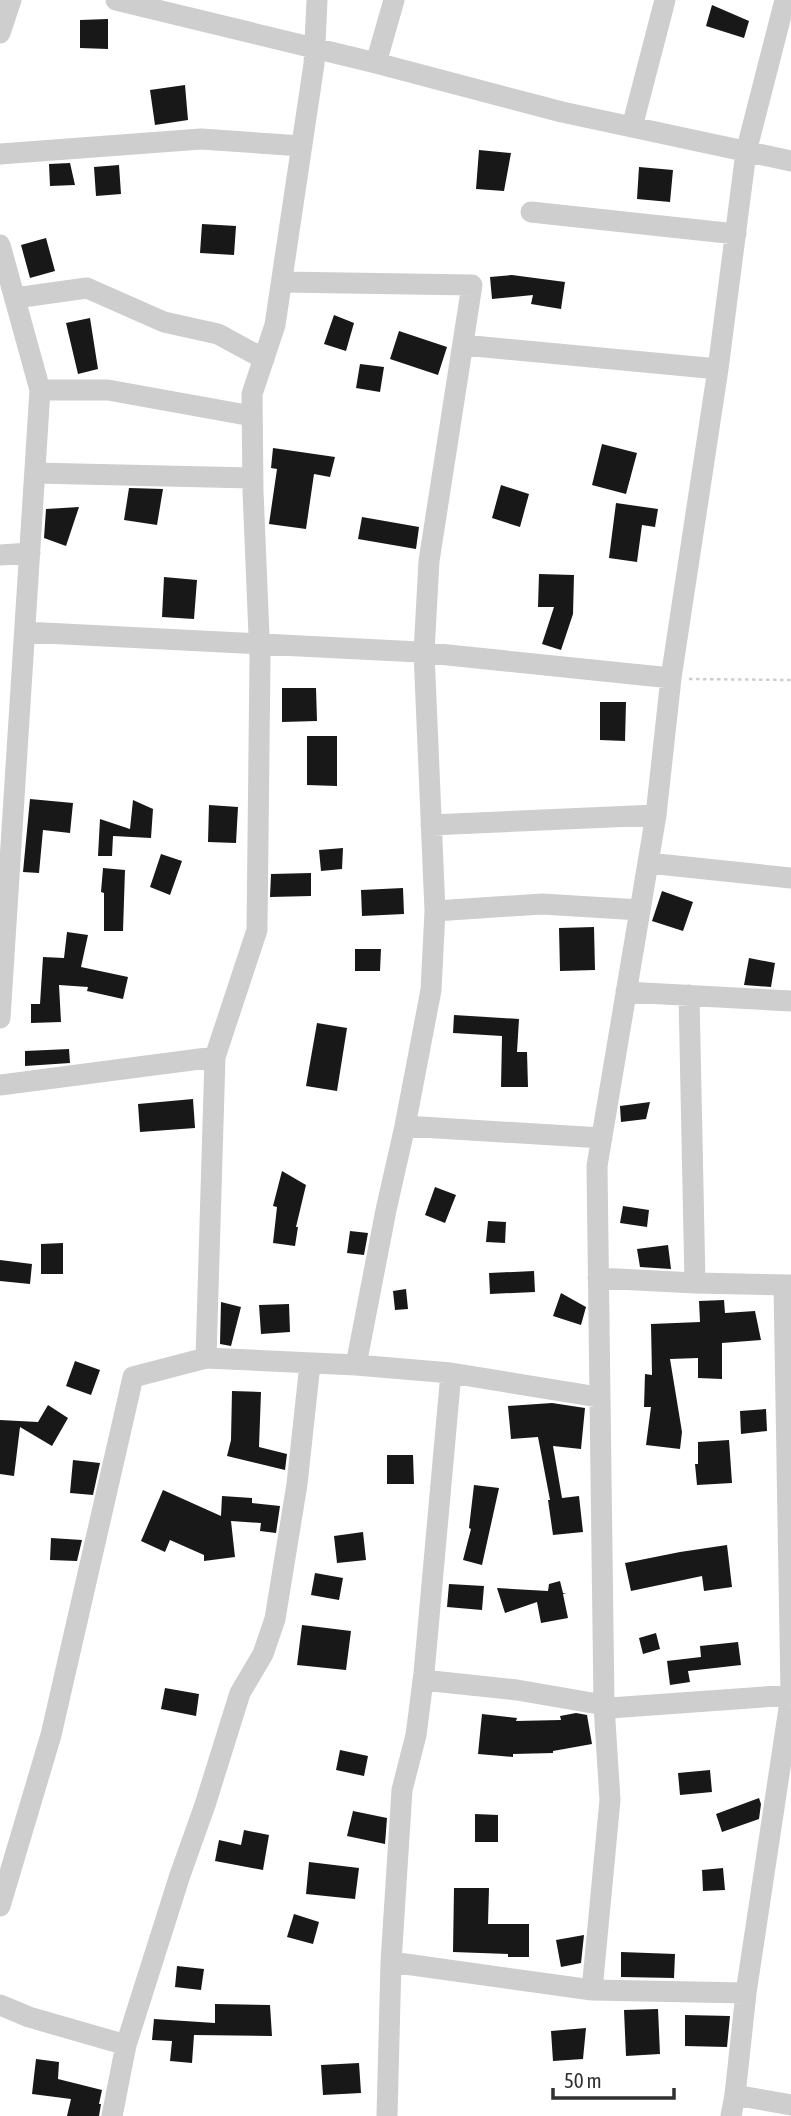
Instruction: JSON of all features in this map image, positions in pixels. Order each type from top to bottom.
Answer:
[{"type":"street","points":[[0,33],[12,0]]},
{"type":"street","points":[[116,0],[376,63],[562,112],[791,161]]},
{"type":"street","points":[[206,1359],[215,1058],[257,930],[259,643],[252,394],[275,326],[314,64],[317,0]]},
{"type":"street","points":[[376,63],[394,0]]},
{"type":"street","points":[[632,127],[665,0]]},
{"type":"street","points":[[592,1990],[610,1800],[604,1705],[597,1166],[656,815],[671,678],[718,369],[746,152],[785,0]]},
{"type":"street","points":[[0,154],[201,139],[302,146]]},
{"type":"street","points":[[531,212],[736,234]]},
{"type":"street","points":[[0,245],[40,390],[25,632],[7,781],[0,1018]]},
{"type":"street","points":[[282,282],[472,285],[429,561],[424,652],[435,911],[430,990],[356,1365]]},
{"type":"street","points":[[15,298],[87,288],[164,321],[218,334],[264,359]]},
{"type":"street","points":[[463,345],[718,369]]},
{"type":"street","points":[[40,390],[108,390],[252,416]]},
{"type":"street","points":[[35,473],[253,478]]},
{"type":"street","points":[[0,555],[30,553]]},
{"type":"street","points":[[25,632],[424,652],[671,678]]},
{"type":"street","points":[[431,825],[656,815]]},
{"type":"street","points":[[648,863],[791,878]]},
{"type":"street","points":[[435,911],[542,904],[640,911]]},
{"type":"street","points":[[626,992],[791,1001]]},
{"type":"street","points":[[689,995],[695,1283]]},
{"type":"street","points":[[0,1086],[215,1058]]},
{"type":"street","points":[[405,1126],[602,1138]]},
{"type":"street","points":[[598,1278],[787,1285],[791,1695],[746,1993],[731,2116]]},
{"type":"street","points":[[0,1906],[51,1735],[133,1377],[206,1359],[356,1365],[452,1373],[598,1397]]},
{"type":"street","points":[[112,2116],[126,2045],[176,1888],[240,1693],[263,1654],[275,1619],[297,1485],[310,1364]]},
{"type":"street","points":[[387,2116],[391,1962],[402,1790],[416,1735],[424,1680],[452,1373]]},
{"type":"street","points":[[424,1680],[517,1690],[604,1705],[610,1709],[791,1695]]},
{"type":"street","points":[[391,1962],[592,1990],[746,1993]]},
{"type":"street","points":[[0,2005],[29,2017],[126,2045]]},
{"type":"street","points":[[735,2095],[791,2105]]},
{"type":"path","points":[[671,678],[791,680]]},
{"type":"building","points":[[712,5],[749,21],[744,38],[706,26]]},
{"type":"building","points":[[108,19],[108,49],[80,48],[80,20]]},
{"type":"building","points":[[185,85],[188,120],[155,125],[150,90]]},
{"type":"building","points":[[479,150],[511,153],[504,191],[476,189]]},
{"type":"building","points":[[70,163],[75,185],[50,186],[49,164]]},
{"type":"building","points":[[119,165],[121,194],[96,196],[94,167]]},
{"type":"building","points":[[639,167],[673,170],[670,202],[637,199]]},
{"type":"building","points":[[202,224],[236,226],[234,255],[200,253]]},
{"type":"building","points":[[46,238],[55,271],[30,278],[21,245]]},
{"type":"building","points":[[512,275],[565,282],[561,309],[531,304],[533,295],[492,299],[490,277]]},
{"type":"building","points":[[334,315],[354,323],[346,351],[324,344]]},
{"type":"building","points":[[90,318],[98,369],[78,374],[66,323]]},
{"type":"building","points":[[399,331],[447,347],[438,375],[390,359]]},
{"type":"building","points":[[360,364],[384,367],[380,392],[356,388]]},
{"type":"building","points":[[602,444],[637,453],[626,494],[592,485]]},
{"type":"building","points":[[273,448],[335,457],[330,477],[314,474],[306,529],[269,524],[277,469],[271,468]]},
{"type":"building","points":[[501,485],[529,494],[520,527],[492,518]]},
{"type":"building","points":[[129,488],[163,489],[157,525],[124,520]]},
{"type":"building","points":[[616,503],[658,509],[655,527],[642,525],[637,562],[609,558]]},
{"type":"building","points":[[79,507],[66,546],[44,538],[46,509]]},
{"type":"building","points":[[362,517],[419,527],[416,549],[358,539]]},
{"type":"building","points":[[539,574],[574,575],[573,614],[561,650],[542,644],[554,607],[538,607]]},
{"type":"building","points":[[164,577],[197,580],[194,619],[162,617]]},
{"type":"building","points":[[282,688],[316,688],[317,721],[282,722]]},
{"type":"building","points":[[600,702],[626,702],[625,741],[600,740]]},
{"type":"building","points":[[307,736],[337,736],[337,786],[307,785]]},
{"type":"building","points":[[30,799],[73,803],[70,833],[43,830],[39,873],[23,872]]},
{"type":"building","points":[[133,800],[153,809],[151,838],[113,836],[112,856],[98,856],[100,819],[130,829]]},
{"type":"building","points":[[209,805],[238,807],[236,843],[208,842]]},
{"type":"building","points":[[343,848],[342,869],[321,871],[319,850]]},
{"type":"building","points":[[161,854],[182,861],[170,895],[150,887]]},
{"type":"building","points":[[103,868],[125,870],[123,931],[104,931],[104,893],[101,892]]},
{"type":"building","points":[[311,873],[311,896],[270,897],[271,874]]},
{"type":"building","points":[[403,888],[404,914],[362,916],[361,890]]},
{"type":"building","points":[[662,891],[693,902],[683,931],[652,921]]},
{"type":"building","points":[[594,927],[595,970],[560,971],[559,928]]},
{"type":"building","points":[[67,932],[88,935],[81,967],[128,977],[123,999],[87,991],[88,987],[59,985],[61,1022],[31,1023],[31,1004],[40,1004],[43,957],[64,958]]},
{"type":"building","points":[[355,949],[381,949],[380,971],[355,971]]},
{"type":"building","points":[[749,958],[775,963],[771,987],[744,985]]},
{"type":"building","points":[[454,1015],[519,1019],[517,1052],[527,1052],[528,1087],[501,1087],[502,1036],[453,1033]]},
{"type":"building","points":[[317,1023],[347,1028],[337,1091],[306,1086]]},
{"type":"building","points":[[69,1049],[70,1063],[25,1066],[25,1051]]},
{"type":"building","points":[[193,1099],[195,1128],[140,1132],[138,1104]]},
{"type":"building","points":[[650,1102],[646,1119],[621,1122],[620,1106]]},
{"type":"building","points":[[282,1171],[306,1185],[296,1227],[295,1246],[273,1243],[277,1207],[273,1206]]},
{"type":"building","points":[[435,1187],[456,1195],[445,1223],[425,1215]]},
{"type":"building","points":[[623,1206],[649,1210],[647,1227],[620,1223]]},
{"type":"building","points":[[488,1221],[506,1222],[505,1243],[486,1242]]},
{"type":"building","points":[[350,1231],[368,1233],[364,1255],[347,1253]]},
{"type":"building","points":[[63,1243],[63,1274],[41,1274],[41,1244]]},
{"type":"building","points":[[668,1245],[671,1269],[640,1267],[637,1249]]},
{"type":"building","points":[[0,1260],[32,1264],[30,1284],[0,1281]]},
{"type":"building","points":[[534,1271],[535,1292],[490,1294],[489,1273]]},
{"type":"building","points":[[406,1289],[408,1309],[395,1310],[393,1291]]},
{"type":"building","points":[[561,1293],[586,1307],[581,1325],[553,1316]]},
{"type":"building","points":[[724,1300],[725,1313],[755,1311],[761,1340],[722,1343],[722,1379],[698,1378],[698,1358],[670,1359],[682,1432],[680,1449],[646,1445],[651,1407],[644,1407],[645,1374],[652,1375],[651,1324],[700,1322],[699,1301]]},
{"type":"building","points":[[221,1302],[241,1307],[231,1346],[220,1344]]},
{"type":"building","points":[[289,1304],[290,1332],[261,1334],[259,1305]]},
{"type":"building","points":[[75,1361],[100,1370],[91,1395],[66,1386]]},
{"type":"building","points":[[232,1391],[261,1392],[259,1447],[287,1454],[285,1470],[227,1456],[231,1440]]},
{"type":"building","points":[[552,1403],[585,1408],[581,1449],[553,1446],[562,1498],[579,1496],[583,1532],[553,1535],[550,1500],[538,1437],[511,1439],[508,1406]]},
{"type":"building","points":[[48,1405],[68,1418],[52,1446],[20,1427],[14,1476],[0,1474],[0,1420],[38,1422]]},
{"type":"building","points":[[766,1409],[767,1431],[741,1434],[740,1411]]},
{"type":"building","points":[[729,1440],[732,1483],[697,1485],[695,1464],[698,1464],[698,1442]]},
{"type":"building","points":[[387,1455],[413,1455],[414,1484],[387,1484]]},
{"type":"building","points":[[73,1460],[100,1463],[93,1495],[70,1493]]},
{"type":"building","points":[[474,1485],[499,1488],[482,1565],[463,1560],[471,1529]]},
{"type":"building","points":[[163,1490],[221,1516],[222,1496],[252,1498],[252,1503],[280,1506],[276,1533],[260,1531],[261,1523],[231,1521],[235,1557],[204,1561],[204,1555],[170,1540],[165,1552],[141,1541]]},
{"type":"building","points":[[363,1532],[366,1560],[337,1563],[334,1536]]},
{"type":"building","points":[[51,1538],[82,1540],[77,1561],[50,1560]]},
{"type":"building","points":[[727,1545],[732,1587],[704,1591],[702,1576],[631,1591],[625,1563]]},
{"type":"building","points":[[315,1573],[343,1578],[339,1600],[311,1595]]},
{"type":"building","points":[[560,1581],[563,1593],[566,1593],[563,1594],[568,1618],[541,1623],[537,1602],[505,1613],[497,1588],[548,1591],[549,1584]]},
{"type":"building","points":[[449,1584],[484,1586],[482,1610],[447,1607]]},
{"type":"building","points":[[302,1625],[351,1631],[346,1670],[297,1665]]},
{"type":"building","points":[[656,1633],[660,1649],[643,1654],[639,1638]]},
{"type":"building","points":[[738,1642],[741,1665],[688,1671],[690,1682],[670,1685],[667,1661],[701,1657],[700,1646]]},
{"type":"building","points":[[165,1688],[199,1694],[196,1716],[161,1709]]},
{"type":"building","points":[[576,1713],[587,1715],[592,1744],[553,1753],[513,1754],[513,1757],[478,1754],[482,1714],[517,1718],[516,1721],[561,1720],[560,1716]]},
{"type":"building","points":[[340,1750],[368,1756],[364,1776],[336,1770]]},
{"type":"building","points":[[710,1770],[712,1792],[680,1795],[678,1773]]},
{"type":"building","points":[[759,1798],[759,1819],[722,1832],[716,1814]]},
{"type":"building","points":[[353,1811],[387,1818],[385,1844],[347,1836]]},
{"type":"building","points":[[475,1814],[498,1815],[498,1842],[475,1842]]},
{"type":"building","points":[[244,1830],[269,1835],[263,1870],[215,1861],[219,1840],[241,1845]]},
{"type":"building","points":[[309,1862],[359,1868],[355,1899],[306,1894]]},
{"type":"building","points":[[723,1868],[725,1890],[703,1891],[702,1870]]},
{"type":"building","points":[[454,1888],[489,1888],[488,1924],[529,1924],[529,1957],[453,1952]]},
{"type":"building","points":[[294,1914],[319,1922],[313,1944],[287,1937]]},
{"type":"building","points":[[584,1935],[581,1963],[561,1967],[556,1940]]},
{"type":"building","points":[[621,1952],[675,1954],[674,1978],[621,1977]]},
{"type":"building","points":[[177,1966],[204,1969],[201,1990],[175,1987]]},
{"type":"building","points":[[215,2004],[270,2005],[272,2036],[194,2035],[192,2063],[170,2061],[172,2041],[152,2040],[154,2019],[215,2023]]},
{"type":"building","points":[[658,2009],[660,2054],[626,2056],[624,2010]]},
{"type":"building","points":[[685,2015],[730,2016],[727,2047],[685,2046]]},
{"type":"building","points":[[586,2028],[583,2059],[553,2061],[551,2031]]},
{"type":"building","points":[[36,2059],[59,2062],[58,2079],[102,2090],[99,2116],[67,2116],[71,2099],[32,2094]]},
{"type":"building","points":[[359,2063],[361,2093],[323,2095],[321,2065]]}]
